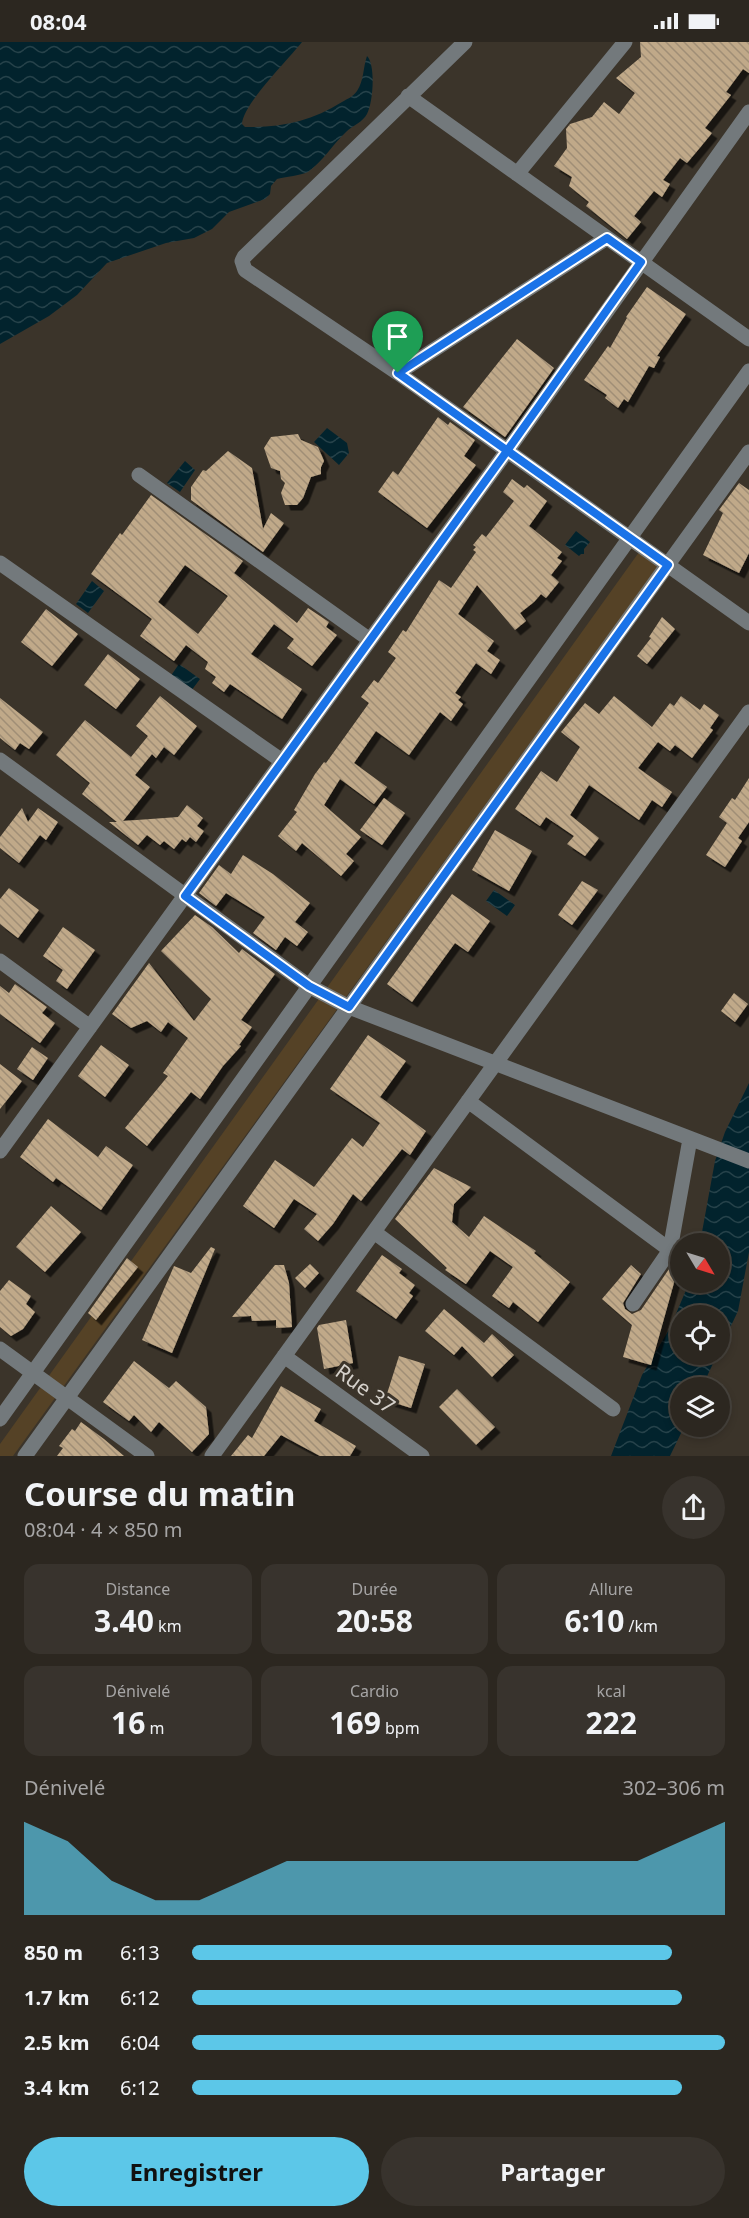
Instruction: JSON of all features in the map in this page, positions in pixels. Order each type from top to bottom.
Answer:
[{"type":"street","points":[[465,42],[244,257],[242,261],[245,270],[398,373],[749,623]]},
{"type":"street","points":[[517,174],[625,42]]},
{"type":"street","points":[[408,96],[749,339]]},
{"type":"street","points":[[0,1151],[747,118]]},
{"type":"street","points":[[398,373],[607,238]]},
{"type":"street","points":[[0,1419],[749,371]]},
{"type":"street","points":[[25,1456],[749,452]]},
{"type":"street","points":[[139,475],[370,640]]},
{"type":"street","points":[[0,563],[282,761]]},
{"type":"street","points":[[212,1456],[749,712]]},
{"type":"street","points":[[0,760],[309,986],[349,1007],[749,1161]]},
{"type":"street","points":[[0,961],[90,1027]]},
{"type":"street","points":[[468,1101],[670,1250],[633,1304]]},
{"type":"street","points":[[673,1233],[690,1138]]},
{"type":"street","points":[[374,1232],[613,1409]]},
{"type":"street","points":[[0,1349],[147,1456]]},
{"type":"street","name":"Rue 37","points":[[284,1356],[422,1456]]},
{"type":"shaded area","points":[[642,548],[662,561],[13,1456],[0,1456],[0,1444]]},
{"type":"water","points":[[0,42],[302,42],[250,105],[244,115],[242,124],[245,127],[283,125],[307,119],[331,109],[355,93],[362,78],[367,56],[373,75],[371,102],[365,117],[346,132],[308,172],[277,179],[265,199],[229,212],[212,229],[194,238],[166,243],[107,263],[77,295],[49,316],[0,344]]},
{"type":"water","points":[[327,428],[347,443],[349,453],[339,465],[314,442]]},
{"type":"water","points":[[185,461],[195,470],[180,492],[167,483]]},
{"type":"water","points":[[576,531],[590,542],[584,549],[584,554],[579,556],[565,545]]},
{"type":"water","points":[[92,581],[104,591],[88,613],[76,604]]},
{"type":"water","points":[[179,664],[200,679],[191,691],[170,677]]},
{"type":"water","points":[[494,890],[515,905],[507,916],[486,901]]},
{"type":"water","points":[[749,1083],[749,1252],[738,1311],[730,1328],[730,1305],[680,1305],[685,1293],[730,1293],[730,1233],[702,1233],[715,1161],[725,1132]]},
{"type":"water","points":[[670,1328],[670,1365],[712,1365],[707,1377],[670,1377],[670,1437],[679,1437],[670,1456],[611,1456],[642,1375]]},
{"type":"building","points":[[640,42],[749,42],[749,73],[743,69],[726,92],[731,95],[705,128],[712,133],[687,163],[680,158],[663,180],[670,184],[662,197],[654,191],[634,216],[641,222],[627,239],[586,206],[589,202],[569,186],[572,177],[554,166],[567,148],[566,129],[570,124],[592,117],[604,102],[619,114],[635,93],[616,78],[641,57]]},
{"type":"building","points":[[647,287],[686,314],[657,356],[660,357],[654,368],[649,366],[628,402],[624,399],[618,408],[605,398],[607,395],[584,380],[608,346],[610,348],[626,317]]},
{"type":"building","points":[[517,339],[554,368],[505,437],[463,407]]},
{"type":"building","points":[[438,417],[448,425],[450,422],[475,440],[464,456],[476,465],[427,528],[378,492],[393,471],[398,475]]},
{"type":"building","points":[[298,434],[301,440],[318,447],[324,461],[321,474],[311,477],[303,498],[297,505],[285,505],[281,493],[285,483],[281,479],[280,471],[271,468],[264,448],[271,437]]},
{"type":"building","points":[[228,451],[252,468],[263,529],[271,513],[284,523],[263,552],[191,500],[191,487],[203,470],[206,471]]},
{"type":"building","points":[[512,479],[524,488],[527,485],[547,501],[529,526],[562,552],[557,558],[562,561],[551,575],[559,582],[546,598],[541,594],[520,613],[526,621],[515,630],[477,585],[458,614],[494,641],[487,651],[500,660],[491,674],[476,663],[455,693],[461,697],[458,700],[463,704],[451,721],[440,712],[409,755],[376,731],[354,763],[387,787],[374,804],[340,779],[324,805],[361,837],[346,854],[354,861],[341,876],[302,843],[296,851],[278,836],[297,812],[294,810],[315,774],[324,762],[326,763],[369,703],[361,697],[374,680],[378,683],[396,658],[388,652],[403,630],[406,632],[439,580],[451,588],[476,552],[473,550],[476,547],[473,545],[482,534],[486,537],[514,501],[503,492]]},
{"type":"building","points":[[739,483],[749,490],[749,553],[739,573],[703,555],[723,513],[719,510]]},
{"type":"building","points":[[151,495],[243,561],[234,573],[297,623],[308,608],[329,622],[326,627],[337,635],[312,666],[287,648],[294,639],[274,624],[251,654],[302,689],[282,719],[230,684],[224,692],[212,683],[216,677],[205,669],[208,662],[186,645],[174,661],[140,636],[152,619],[91,574],[120,533],[122,535]],"holes":[[[185,565],[228,596],[198,634],[158,602]]]},
{"type":"building","points":[[46,609],[78,634],[52,666],[21,642]]},
{"type":"building","points":[[662,617],[675,629],[647,664],[637,656],[651,638],[649,637]]},
{"type":"building","points":[[108,654],[140,679],[116,709],[84,685]]},
{"type":"building","points":[[160,696],[197,726],[174,755],[164,747],[156,758],[152,754],[135,775],[150,787],[123,821],[178,817],[187,805],[203,818],[197,826],[204,831],[196,842],[190,837],[186,842],[182,839],[174,849],[164,841],[160,845],[147,835],[138,845],[109,822],[117,822],[82,794],[90,783],[56,755],[85,720],[131,757],[148,736],[136,726]]},
{"type":"building","points":[[614,696],[652,727],[670,703],[674,706],[681,696],[700,710],[704,704],[719,715],[710,728],[713,730],[692,758],[675,745],[670,751],[658,742],[638,768],[672,792],[662,807],[652,800],[639,820],[589,785],[570,815],[599,838],[585,856],[567,844],[574,836],[546,817],[540,826],[515,809],[541,771],[557,782],[580,747],[561,732],[585,703],[599,714]]},
{"type":"building","points":[[0,698],[43,732],[29,749],[20,743],[15,750],[0,738]]},
{"type":"building","points":[[749,778],[749,822],[738,838],[742,841],[725,867],[706,855],[727,823],[719,817],[732,798],[735,800]]},
{"type":"building","points":[[384,798],[405,813],[382,845],[360,830]]},
{"type":"building","points":[[22,808],[28,822],[38,808],[58,822],[46,840],[40,835],[19,863],[0,848],[0,837]]},
{"type":"building","points":[[495,830],[532,851],[509,891],[472,870]]},
{"type":"building","points":[[243,855],[273,874],[310,903],[295,922],[308,932],[297,946],[285,937],[276,950],[253,933],[265,917],[226,893],[216,906],[199,893],[219,865],[231,874]]},
{"type":"building","points":[[582,881],[598,890],[572,925],[558,915]]},
{"type":"building","points":[[9,888],[39,910],[18,938],[0,924],[0,899]]},
{"type":"building","points":[[452,894],[490,921],[468,952],[455,943],[412,1002],[387,984]]},
{"type":"building","points":[[195,915],[212,927],[239,953],[242,949],[275,974],[241,1020],[252,1027],[239,1045],[241,1046],[223,1066],[200,1099],[191,1092],[147,1146],[125,1128],[168,1076],[163,1073],[188,1038],[168,1022],[161,1032],[147,1021],[131,1028],[112,1014],[149,963],[194,1021],[211,999],[161,951]]},
{"type":"building","points":[[63,927],[95,950],[67,989],[56,981],[63,970],[43,956]]},
{"type":"building","points":[[15,984],[47,1007],[42,1013],[55,1023],[40,1043],[0,1014],[0,986],[9,993]]},
{"type":"building","points":[[734,993],[748,1004],[735,1022],[721,1011]]},
{"type":"building","points":[[368,1035],[406,1061],[380,1097],[426,1131],[410,1155],[402,1149],[361,1201],[353,1194],[333,1224],[318,1241],[304,1229],[317,1214],[294,1199],[274,1228],[243,1206],[275,1160],[314,1187],[352,1138],[363,1147],[380,1123],[330,1089]]},
{"type":"building","points":[[101,1045],[129,1065],[105,1097],[78,1076]]},
{"type":"building","points":[[32,1047],[48,1058],[33,1080],[17,1069]]},
{"type":"building","points":[[0,1064],[22,1081],[0,1109]]},
{"type":"building","points":[[48,1119],[98,1157],[106,1146],[133,1165],[101,1210],[56,1178],[53,1182],[20,1157]]},
{"type":"building","points":[[434,1168],[471,1187],[454,1204],[452,1222],[469,1237],[484,1216],[536,1251],[534,1253],[570,1282],[538,1322],[513,1302],[509,1308],[492,1296],[513,1267],[490,1251],[466,1284],[445,1270],[447,1268],[395,1219]]},
{"type":"building","points":[[51,1206],[81,1232],[45,1272],[16,1247]]},
{"type":"building","points":[[211,1247],[215,1249],[172,1353],[142,1340],[174,1266],[191,1273]]},
{"type":"building","points":[[382,1255],[402,1269],[399,1273],[415,1285],[409,1293],[413,1296],[396,1319],[356,1291]]},
{"type":"building","points":[[127,1258],[138,1267],[96,1320],[88,1313]]},
{"type":"building","points":[[310,1264],[319,1273],[305,1288],[295,1278]]},
{"type":"building","points":[[275,1265],[284,1265],[289,1283],[292,1327],[276,1328],[276,1320],[252,1321],[251,1316],[232,1317]]},
{"type":"building","points":[[631,1265],[641,1274],[623,1303],[625,1309],[632,1314],[641,1310],[670,1269],[671,1293],[651,1365],[623,1357],[632,1325],[602,1299]]},
{"type":"building","points":[[9,1280],[31,1296],[26,1304],[35,1312],[23,1329],[11,1336],[0,1327],[0,1291]]},
{"type":"building","points":[[444,1309],[484,1343],[492,1334],[514,1355],[492,1377],[462,1346],[454,1355],[425,1331]]},
{"type":"building","points":[[346,1320],[353,1363],[324,1369],[317,1328],[319,1325]]},
{"type":"building","points":[[399,1356],[425,1364],[411,1408],[385,1400]]},
{"type":"building","points":[[134,1361],[169,1388],[176,1381],[206,1407],[209,1434],[192,1452],[159,1422],[151,1432],[134,1415],[129,1421],[103,1402]]},
{"type":"building","points":[[281,1386],[321,1409],[314,1421],[356,1446],[350,1456],[320,1456],[281,1435],[264,1456],[231,1456],[248,1435],[252,1438]]},
{"type":"building","points":[[457,1389],[495,1427],[476,1445],[439,1407]]},
{"type":"building","points":[[81,1422],[124,1456],[57,1456],[63,1448],[59,1446],[72,1429],[75,1431]]},
{"type":"route","points":[[398,373],[507,451],[668,565],[349,1007],[309,986],[185,896],[507,451],[641,262],[607,238],[398,373]]}]
